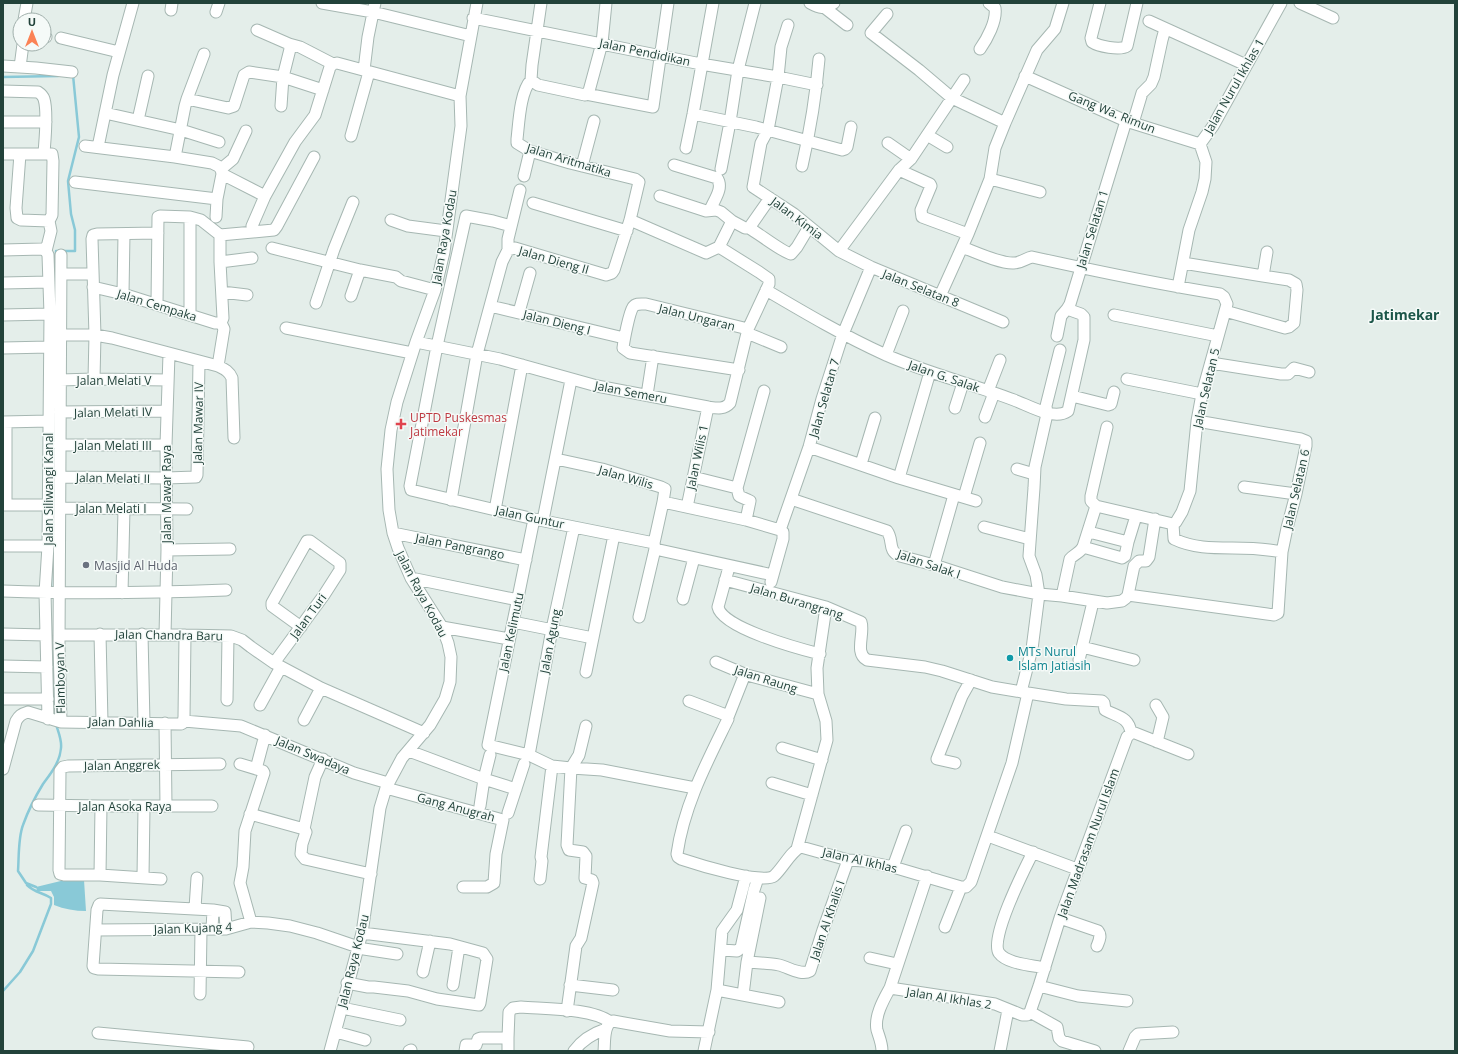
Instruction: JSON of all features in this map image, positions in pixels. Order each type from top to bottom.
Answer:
[{"type":"street","points":[[98,147],[119,52],[133,3]]},
{"type":"street","points":[[322,3],[374,7],[471,36]]},
{"type":"street","name":"Jalan Raya Kodau","points":[[330,1051],[342,1008],[347,983],[362,933],[380,808],[387,786],[396,767],[424,733],[445,699],[450,682],[450,657],[448,643],[442,627],[411,578],[393,533],[388,490],[389,448],[397,402],[412,353],[435,290],[444,252],[461,126],[460,96],[476,3]]},
{"type":"street","points":[[541,3],[531,80],[538,85],[653,107],[668,3]]},
{"type":"street","points":[[586,94],[589,91],[602,43],[606,3]]},
{"type":"street","points":[[686,148],[713,3]]},
{"type":"street","points":[[721,169],[738,70],[755,3]]},
{"type":"street","points":[[810,3],[816,6],[829,5],[847,25]]},
{"type":"street","points":[[980,49],[995,17],[995,8],[989,3]]},
{"type":"street","points":[[940,296],[990,180],[995,148],[1005,123],[1037,50],[1055,29],[1063,3]]},
{"type":"street","points":[[1100,3],[1091,38],[1092,42],[1121,49],[1127,46],[1137,3]]},
{"type":"street","name":"Jalan Nurul Ikhlas 1","points":[[1178,287],[1188,230],[1198,207],[1205,179],[1206,162],[1200,144],[1212,126],[1281,3]]},
{"type":"street","points":[[1300,3],[1333,18]]},
{"type":"street","points":[[351,136],[366,71],[368,37],[374,7]]},
{"type":"street","points":[[887,14],[871,32],[920,70],[952,98],[1005,123]]},
{"type":"street","name":"Jalan Pendidikan","points":[[473,18],[702,64],[817,85]]},
{"type":"street","points":[[1149,21],[1246,65]]},
{"type":"street","points":[[768,130],[778,77],[781,47],[788,25]]},
{"type":"street","name":"Jalan Selatan 1","points":[[1057,336],[1060,316],[1067,310],[1129,122],[1142,93],[1153,80],[1165,29]]},
{"type":"street","points":[[257,30],[300,47],[333,64],[337,63],[460,96]]},
{"type":"street","points":[[61,38],[119,52]]},
{"type":"street","points":[[281,106],[283,77],[290,44]]},
{"type":"street","points":[[20,67],[22,52]]},
{"type":"street","points":[[175,157],[185,106],[204,54]]},
{"type":"street","points":[[802,166],[817,85],[819,59]]},
{"type":"street","points":[[249,229],[265,196],[295,142],[315,115],[330,67],[333,64]]},
{"type":"street","points":[[3,66],[72,72]]},
{"type":"street","points":[[187,99],[228,108],[234,106],[244,75],[249,72],[283,77],[323,90]]},
{"type":"street","points":[[138,120],[148,76]]},
{"type":"street","name":"Gang Wa. Rimun","points":[[1025,76],[1129,122],[1200,144]]},
{"type":"street","name":"Jalan Aritmatika","points":[[531,80],[527,84],[523,98],[516,139],[517,143],[530,151],[639,182]]},
{"type":"street","points":[[839,251],[899,170],[911,159],[964,80]]},
{"type":"street","points":[[3,91],[38,92],[45,100],[46,122],[44,154]]},
{"type":"street","points":[[105,113],[181,130],[219,142]]},
{"type":"street","points":[[693,114],[768,130],[842,150],[846,149],[852,127]]},
{"type":"street","points":[[582,166],[594,121]]},
{"type":"street","points":[[3,122],[46,122]]},
{"type":"street","name":"Jalan Kimia","points":[[768,130],[762,143],[753,187],[794,214],[839,251]]},
{"type":"street","points":[[216,217],[221,172],[233,159],[246,131]]},
{"type":"street","points":[[927,135],[946,147]]},
{"type":"street","points":[[888,143],[911,159]]},
{"type":"street","points":[[85,146],[212,163],[218,166],[221,172],[265,196]]},
{"type":"street","points":[[524,176],[530,151]]},
{"type":"street","points":[[3,154],[52,154],[53,161],[52,216],[49,221],[51,231],[44,250],[3,250]]},
{"type":"street","points":[[20,154],[16,208],[17,218],[21,220],[49,221]]},
{"type":"street","points":[[158,304],[158,217],[190,217],[201,220],[220,235],[249,229],[274,230],[314,157]]},
{"type":"street","points":[[674,165],[717,178],[720,182],[720,187],[710,210]]},
{"type":"street","points":[[899,170],[932,186],[921,210],[922,217],[968,234]]},
{"type":"street","points":[[990,180],[1040,192]]},
{"type":"street","points":[[75,182],[217,199]]},
{"type":"street","name":"Jalan Dieng II","points":[[450,500],[477,354],[502,262],[508,250],[515,248],[608,275],[614,270],[627,231],[639,182]]},
{"type":"street","points":[[508,250],[508,239],[520,190]]},
{"type":"street","points":[[660,196],[698,209],[706,211],[716,210],[721,212],[732,221],[745,228],[749,228],[785,252],[791,254],[797,248],[809,227]]},
{"type":"street","points":[[749,228],[770,198]]},
{"type":"street","points":[[316,303],[352,202]]},
{"type":"street","points":[[533,203],[627,231]]},
{"type":"street","points":[[437,346],[466,216],[511,226]]},
{"type":"street","points":[[190,217],[190,315]]},
{"type":"street","points":[[391,220],[408,226],[446,231]]},
{"type":"street","points":[[630,220],[706,253],[719,247],[732,221]]},
{"type":"street","points":[[94,379],[95,335],[92,274],[93,235],[158,232]]},
{"type":"street","points":[[123,294],[124,234]]},
{"type":"street","points":[[218,366],[224,329],[221,323],[223,318],[220,235]]},
{"type":"street","points":[[719,247],[765,276],[769,280],[766,290],[843,334]]},
{"type":"street","points":[[962,247],[1008,263],[1020,262],[1028,257],[1032,257],[1080,268],[1220,294],[1226,300],[1227,304],[1225,311],[1285,328],[1294,323],[1297,290],[1296,284],[1289,280],[1183,263]]},
{"type":"street","points":[[272,248],[360,270],[396,277],[401,281],[435,290]]},
{"type":"street","name":"Jalan Siliwangi Kanal","points":[[44,250],[48,255],[50,314],[48,546],[52,593],[45,635],[48,699],[55,720]]},
{"type":"street","name":"Jalan Selatan 8","points":[[839,251],[871,267],[1003,322]]},
{"type":"street","points":[[1263,276],[1266,252]]},
{"type":"street","points":[[52,593],[60,508],[61,255]]},
{"type":"street","points":[[220,262],[252,258]]},
{"type":"street","name":"Jalan Selatan 7","points":[[769,591],[783,535],[783,532],[780,530],[810,447],[822,399],[843,334],[871,267]]},
{"type":"street","points":[[351,296],[360,270]]},
{"type":"street","points":[[61,274],[92,274]]},
{"type":"street","points":[[519,312],[530,274]]},
{"type":"street","points":[[3,283],[49,282]]},
{"type":"street","name":"Jalan Cempaka","points":[[93,287],[158,304],[215,323],[221,323]]},
{"type":"street","name":"Jalan Semeru","points":[[416,342],[477,354],[597,386],[708,407],[721,408],[727,407],[730,404],[748,331],[766,290]]},
{"type":"street","points":[[222,292],[247,295]]},
{"type":"street","name":"Jalan Ungaran","points":[[624,338],[633,307],[637,304],[646,304],[748,331],[781,347]]},
{"type":"street","name":"Jalan Dieng I","points":[[490,306],[624,338]]},
{"type":"street","points":[[1048,414],[1067,412],[1084,340],[1084,317],[1081,314],[1067,310]]},
{"type":"street","points":[[886,355],[903,311]]},
{"type":"street","name":"Jalan Selatan 5","points":[[1173,524],[1182,512],[1190,491],[1197,421],[1202,394],[1225,311]]},
{"type":"street","points":[[3,315],[50,314]]},
{"type":"street","points":[[1114,315],[1218,336]]},
{"type":"street","points":[[286,328],[412,353]]},
{"type":"street","name":"Jalan G. Salak","points":[[843,334],[886,355],[930,372],[1014,400],[1048,414]]},
{"type":"street","points":[[60,335],[95,335],[112,338],[218,366],[229,372],[232,378],[234,438]]},
{"type":"street","points":[[624,338],[623,348],[625,351],[739,370]]},
{"type":"street","name":"Jalan Guntur","points":[[437,346],[410,486],[411,490],[538,520],[614,535],[694,558],[773,575]]},
{"type":"street","points":[[3,348],[49,347]]},
{"type":"street","points":[[945,927],[962,887],[966,887],[971,882],[1012,763],[1032,649],[1039,594],[1036,575],[1029,556],[1034,474],[1048,414],[1046,406],[1060,350]]},
{"type":"street","name":"Jalan Mawar Raya","points":[[165,635],[167,550],[166,445],[169,354]]},
{"type":"street","points":[[647,395],[653,356]]},
{"type":"street","points":[[985,417],[1000,360]]},
{"type":"street","name":"Jalan Mawar IV","points":[[166,478],[193,478],[197,475],[199,362]]},
{"type":"street","points":[[1211,362],[1281,374],[1288,374],[1294,368],[1309,372]]},
{"type":"street","points":[[495,510],[522,365]]},
{"type":"street","points":[[899,478],[930,372]]},
{"type":"street","points":[[1127,379],[1202,394]]},
{"type":"street","name":"Jalan Melati V","points":[[60,380],[168,380]]},
{"type":"street","name":"Jalan Kelimutu","points":[[480,806],[509,640],[526,560],[556,459],[571,380]]},
{"type":"street","points":[[955,408],[963,383]]},
{"type":"street","points":[[746,520],[750,501],[739,496],[737,488],[764,391]]},
{"type":"street","points":[[1072,396],[1108,405],[1111,404],[1114,392]]},
{"type":"street","name":"Jalan Wilis 1","points":[[687,507],[708,407]]},
{"type":"street","name":"Jalan Melati IV","points":[[60,412],[167,411]]},
{"type":"street","points":[[860,464],[875,418]]},
{"type":"street","points":[[48,505],[5,505],[5,422],[49,421]]},
{"type":"street","name":"Jalan Selatan 6","points":[[1128,595],[1267,614],[1276,614],[1278,610],[1282,552],[1296,494],[1306,441],[1197,421]]},
{"type":"street","points":[[1107,427],[1091,496],[1091,501],[1096,506],[1173,524],[1174,539],[1193,546],[1210,548],[1245,548],[1282,552]]},
{"type":"street","points":[[934,565],[980,443]]},
{"type":"street","name":"Jalan Melati III","points":[[60,445],[166,445]]},
{"type":"street","points":[[810,447],[899,478],[976,501]]},
{"type":"street","name":"Jalan Wilis","points":[[556,459],[602,469],[665,489],[639,617]]},
{"type":"street","points":[[1017,469],[1034,474]]},
{"type":"street","name":"Jalan Melati II","points":[[60,477],[166,478]]},
{"type":"street","points":[[693,477],[737,488]]},
{"type":"street","points":[[1244,487],[1296,494]]},
{"type":"street","name":"Jalan Salak I","points":[[791,499],[887,531],[890,534],[891,546],[895,554],[1002,587],[1039,594],[1107,603],[1122,601],[1128,595]]},
{"type":"street","points":[[663,502],[746,520],[780,530]]},
{"type":"street","points":[[1062,596],[1070,559],[1083,547],[1096,506]]},
{"type":"street","name":"Jalan Melati I","points":[[60,508],[187,509]]},
{"type":"street","points":[[122,592],[124,509]]},
{"type":"street","points":[[1083,547],[1122,558],[1125,556],[1136,516]]},
{"type":"street","points":[[1128,595],[1134,566],[1139,561],[1146,561],[1149,557],[1155,519]]},
{"type":"street","name":"Jalan Agung","points":[[508,813],[526,759],[574,527]]},
{"type":"street","points":[[984,527],[1030,540]]},
{"type":"street","points":[[1089,532],[1128,542]]},
{"type":"street","name":"Jalan Pangrango","points":[[393,533],[526,560]]},
{"type":"street","points":[[586,672],[614,535]]},
{"type":"street","name":"Jalan Turi","points":[[260,705],[277,665],[340,570],[340,563],[312,541],[307,541],[272,604],[272,606],[301,627]]},
{"type":"street","points":[[3,546],[48,546]]},
{"type":"street","points":[[167,550],[230,549]]},
{"type":"street","points":[[684,598],[694,558]]},
{"type":"street","points":[[729,566],[718,607],[719,611],[734,624],[751,632],[820,654]]},
{"type":"street","points":[[411,578],[518,600]]},
{"type":"street","name":"Jalan Burangrang","points":[[725,580],[826,607],[861,622],[863,626],[861,648],[863,658],[867,660],[925,667],[999,688],[1024,693],[1102,701],[1104,703],[1105,710],[1126,720],[1130,725],[1131,734]]},
{"type":"street","points":[[3,591],[52,593],[226,590]]},
{"type":"street","name":"Flamboyan V","points":[[52,593],[59,635],[55,720]]},
{"type":"street","points":[[1079,660],[1093,602]]},
{"type":"street","points":[[745,674],[728,717],[686,811],[678,847],[678,857],[680,859],[708,867],[746,876],[762,878],[773,877],[797,848],[827,740],[828,732],[826,721],[818,694],[817,668],[826,607]]},
{"type":"street","points":[[513,622],[593,638]]},
{"type":"street","points":[[442,627],[509,640]]},
{"type":"street","points":[[3,634],[45,635]]},
{"type":"street","points":[[100,634],[102,722]]},
{"type":"street","points":[[142,634],[144,723]]},
{"type":"street","name":"Jalan Chandra Baru","points":[[59,635],[142,634],[228,636],[242,640],[277,665],[321,688],[424,733]]},
{"type":"street","points":[[184,722],[185,635]]},
{"type":"street","points":[[227,700],[228,636]]},
{"type":"street","points":[[1082,647],[1134,660]]},
{"type":"street","name":"Jalan Raung","points":[[716,662],[745,674],[818,694]]},
{"type":"street","points":[[3,666],[47,667]]},
{"type":"street","points":[[955,763],[937,759],[962,696],[971,680]]},
{"type":"street","points":[[304,720],[321,688]]},
{"type":"street","points":[[3,699],[48,699]]},
{"type":"street","points":[[689,701],[728,717]]},
{"type":"street","points":[[1156,705],[1163,716],[1157,742]]},
{"type":"street","name":"Jalan Dahlia","points":[[3,769],[6,748],[16,722],[19,716],[28,712],[55,720],[144,723],[184,722],[238,725]]},
{"type":"street","points":[[165,723],[166,806]]},
{"type":"street","name":"Jalan Swadaya","points":[[238,725],[387,786]]},
{"type":"street","points":[[567,1011],[576,946],[581,938],[593,883],[592,880],[585,878],[586,856],[583,852],[569,850],[567,845],[571,768],[580,755],[586,726]]},
{"type":"street","points":[[1131,734],[1135,733],[1188,754]]},
{"type":"street","name":"Jalan Madrasam Nurul Islam","points":[[1030,1012],[1077,869],[1127,737],[1131,734]]},
{"type":"street","points":[[256,769],[265,735]]},
{"type":"street","points":[[782,748],[822,760]]},
{"type":"street","points":[[489,750],[552,766],[602,770],[696,788]]},
{"type":"street","points":[[409,751],[484,779],[516,789]]},
{"type":"street","points":[[323,760],[315,777],[304,829],[306,834],[301,849],[301,854],[304,858],[371,874]]},
{"type":"street","name":"Jalan Anggrek","points":[[60,805],[60,771],[63,766],[220,764]]},
{"type":"street","points":[[240,764],[263,772],[245,831],[243,867],[240,883],[251,922]]},
{"type":"street","points":[[540,879],[541,857],[552,766]]},
{"type":"street","points":[[772,783],[812,795]]},
{"type":"street","name":"Gang Anugrah","points":[[387,786],[503,820],[496,854],[494,883],[486,887],[463,887]]},
{"type":"street","name":"Jalan Asoka Raya","points":[[38,805],[144,807],[212,806]]},
{"type":"street","points":[[60,805],[60,874],[64,876],[161,879]]},
{"type":"street","points":[[100,876],[102,806]]},
{"type":"street","points":[[143,878],[144,807]]},
{"type":"street","points":[[250,814],[304,829]]},
{"type":"street","points":[[893,867],[906,831]]},
{"type":"street","points":[[988,836],[1077,869]]},
{"type":"street","name":"Jalan Al Ikhlas","points":[[797,848],[806,847],[848,860],[864,861],[893,867],[962,887]]},
{"type":"street","points":[[1033,852],[1016,886],[998,936],[997,948],[1003,957],[1015,962],[1045,968]]},
{"type":"street","name":"Jalan Al Khalis I","points":[[751,962],[779,965],[799,972],[809,972],[848,860]]},
{"type":"street","points":[[704,1051],[717,990],[722,950],[722,932],[737,910],[746,876]]},
{"type":"street","points":[[882,1051],[882,1044],[877,1026],[882,1004],[890,988],[927,876]]},
{"type":"street","points":[[195,908],[197,878]]},
{"type":"street","points":[[722,950],[737,951],[741,948],[754,890],[762,878]]},
{"type":"street","points":[[743,995],[751,962],[762,878]]},
{"type":"street","points":[[226,929],[225,912],[195,908],[100,904],[97,910],[93,966],[94,968],[239,972]]},
{"type":"street","points":[[200,994],[200,971],[207,929],[213,910]]},
{"type":"street","points":[[1060,918],[1098,931],[1100,938],[1097,946]]},
{"type":"street","name":"Jalan Kujang 4","points":[[96,930],[226,929],[251,922],[290,926],[317,933],[358,947],[397,954]]},
{"type":"street","points":[[347,983],[368,987],[408,991],[444,1000],[479,1004],[486,957],[483,953],[430,941],[362,933]]},
{"type":"street","points":[[424,972],[430,941]]},
{"type":"street","points":[[453,985],[459,947]]},
{"type":"street","points":[[870,958],[897,964]]},
{"type":"street","points":[[570,985],[612,990]]},
{"type":"street","points":[[1039,986],[1078,996],[1127,1001]]},
{"type":"street","name":"Jalan Al Ikhlas 2","points":[[890,988],[995,1004],[1022,1015],[1027,1015],[1030,1012]]},
{"type":"street","points":[[717,990],[779,1002]]},
{"type":"street","points":[[508,1051],[509,1012],[513,1008],[521,1007],[592,1014],[605,1018],[608,1026],[604,1051]]},
{"type":"street","points":[[342,1008],[400,1020]]},
{"type":"street","points":[[1000,1051],[1008,1010]]},
{"type":"street","points":[[1030,1012],[1058,1027],[1059,1038],[1062,1041],[1095,1051]]},
{"type":"street","points":[[574,1051],[579,1043],[619,1021],[636,1026],[670,1031],[708,1032]]},
{"type":"street","points":[[336,1032],[365,1040]]},
{"type":"street","points":[[1129,1051],[1135,1037],[1138,1034],[1173,1032]]},
{"type":"street","points":[[98,1033],[219,1048],[248,1047]]},
{"type":"street","points":[[465,1051],[466,1045],[476,1046],[478,1039],[481,1038],[508,1038]]},
{"type":"water","points":[[69,879],[84,880],[86,911],[70,910],[54,905],[54,897],[51,891],[37,891],[36,887]]},
{"type":"waterway","points":[[56,257],[56,251],[75,251],[75,230],[71,214],[68,181],[79,137],[73,75]]},
{"type":"waterway","points":[[3,77],[58,76]]},
{"type":"waterway","points":[[54,444],[54,589]]},
{"type":"waterway","points":[[55,696],[55,717]]},
{"type":"waterway","points":[[36,887],[26,883],[18,871],[19,842],[21,830],[29,809],[59,758],[61,742],[56,724]]},
{"type":"waterway","points":[[3,991],[20,972],[33,951],[51,904],[51,898],[33,890],[27,885]]},
{"type":"place","name":"UPTD Puskesmas Jatimekar","points":[[401,424]]},
{"type":"place","name":"Masjid Al Huda","points":[[86,565]]},
{"type":"place","name":"MTs Nurul Islam Jatiasih","points":[[1010,658]]},
{"type":"district","name":"Jatimekar","points":[[1405,314]]}]
